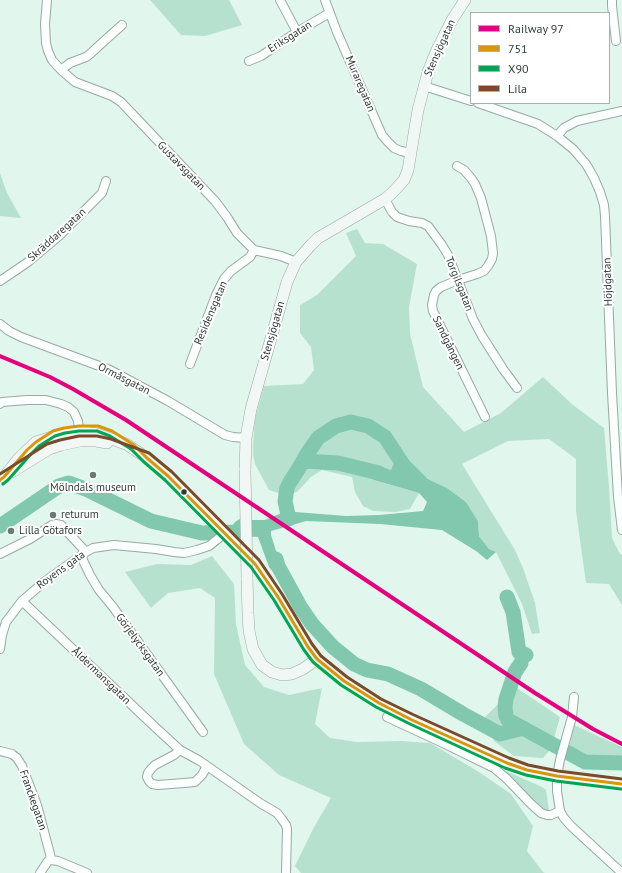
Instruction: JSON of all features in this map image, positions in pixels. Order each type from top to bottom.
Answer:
[{"type":"street","name":"Gustavsgatan","points":[[47,0],[45,24],[46,43],[52,60],[75,82],[112,96],[121,102],[215,201],[237,233],[254,250]]},
{"type":"street","points":[[280,0],[297,32]]},
{"type":"street","name":"Muraregatan","points":[[325,0],[337,32],[382,135],[394,148],[412,153]]},
{"type":"street","name":"Stensjögatan","points":[[317,659],[303,669],[292,674],[282,675],[272,672],[262,665],[253,649],[249,631],[248,614],[245,470],[246,438],[251,409],[287,282],[296,262],[318,238],[385,199],[404,180],[412,153],[418,110],[428,72],[452,20],[465,0]]},
{"type":"street","points":[[612,0],[616,41]]},
{"type":"street","name":"Eriksgatan","points":[[250,61],[261,56],[297,32],[330,14]]},
{"type":"street","points":[[62,70],[70,63],[86,57],[122,25]]},
{"type":"street","points":[[424,86],[470,101]]},
{"type":"street","name":"Höjdgatan","points":[[481,104],[538,124],[557,136],[573,149],[586,164],[597,185],[604,205],[607,245],[612,393],[618,497],[622,530]]},
{"type":"street","points":[[557,136],[564,128],[577,122],[622,111]]},
{"type":"street","name":"Sandgången","points":[[457,166],[464,170],[471,178],[481,198],[492,236],[493,253],[492,259],[484,271],[441,287],[436,291],[433,299],[433,311],[485,417]]},
{"type":"street","name":"Skräddaregatan","points":[[0,281],[28,262],[59,236],[102,193],[106,181]]},
{"type":"street","name":"Torgilsgatan","points":[[385,199],[392,212],[397,217],[422,223],[428,226],[448,255],[473,319],[482,336],[517,388]]},
{"type":"street","points":[[254,250],[281,256],[296,262]]},
{"type":"street","name":"Residensgatan","points":[[190,364],[216,295],[224,279],[231,271],[250,256],[254,250]]},
{"type":"street","name":"Ormåsgatan","points":[[0,324],[9,331],[21,337],[110,370],[225,435],[246,438]]},
{"type":"street","points":[[0,404],[2,402],[46,400],[61,404],[74,412],[78,421],[80,436]]},
{"type":"street","points":[[2,478],[19,458],[36,442],[61,434],[80,436],[97,434],[126,444],[147,458],[168,476],[255,564],[308,647],[317,659],[335,674],[379,703],[412,720],[507,763],[527,770],[557,776],[622,784]]},
{"type":"street","name":"Görjelycksgatan","points":[[0,554],[30,539],[52,525],[61,525],[83,554],[90,575],[99,590],[113,607],[203,732]]},
{"type":"street","name":"Royens gata","points":[[0,649],[6,622],[22,601],[44,582],[93,548],[114,545],[184,553],[209,546],[224,532]]},
{"type":"street","name":"Åldermansgatan","points":[[22,601],[180,750],[207,766],[277,813],[286,824],[287,829],[286,873]]},
{"type":"street","points":[[574,697],[572,717],[557,776],[557,791],[560,811],[571,826],[622,873]]},
{"type":"street","points":[[387,717],[491,766],[541,813],[551,815],[560,811]]},
{"type":"street","points":[[180,750],[150,769],[147,777],[152,784],[158,785],[195,782],[202,775],[207,766]]},
{"type":"street","name":"Franckegatan","points":[[0,751],[12,754],[17,758],[22,766],[37,805],[51,860]]},
{"type":"street","points":[[40,873],[51,860],[58,861],[87,873]]},
{"type":"shaded area","points":[[150,0],[229,0],[242,25],[205,36],[181,35]]},
{"type":"shaded area","points":[[0,173],[7,193],[21,218],[0,216]]},
{"type":"shaded area","points":[[357,229],[365,243],[383,244],[417,264],[409,307],[410,334],[423,387],[464,432],[501,413],[543,377],[573,405],[604,428],[612,538],[620,554],[622,555],[622,605],[609,584],[586,583],[576,511],[576,459],[549,439],[508,441],[462,464],[515,550],[535,603],[540,633],[532,634],[522,604],[496,552],[489,549],[479,536],[478,521],[466,502],[447,488],[428,479],[406,457],[391,470],[374,464],[361,464],[358,471],[374,480],[419,493],[410,509],[396,512],[373,511],[363,506],[355,492],[352,477],[322,470],[311,477],[297,492],[284,495],[269,490],[255,464],[253,455],[255,419],[264,386],[303,384],[314,370],[311,347],[300,333],[300,305],[317,295],[356,256],[346,233]]},
{"type":"shaded area","points":[[398,454],[406,457],[428,479],[447,488],[466,502],[478,521],[479,536],[489,549],[496,552],[487,560],[476,551],[442,530],[380,524],[306,521],[271,531],[277,554],[287,572],[282,582],[269,567],[258,537],[235,533],[232,530],[232,526],[235,522],[243,517],[253,520],[265,520],[284,512],[346,516],[423,511],[427,502],[419,493],[374,480],[358,471],[361,464],[374,464],[391,470]]},
{"type":"shaded area","points":[[212,556],[234,584],[236,624],[245,665],[264,687],[289,695],[322,688],[315,724],[330,738],[357,742],[401,741],[430,743],[479,772],[511,794],[533,826],[527,851],[545,873],[301,873],[295,866],[313,829],[331,798],[279,775],[244,744],[214,674],[215,598],[200,588],[168,593],[151,608],[125,572],[157,564],[191,565]]},
{"type":"shaded area","points":[[508,682],[560,717],[551,749],[543,758],[514,756],[494,741],[485,717],[501,701]]},
{"type":"shaded area","points":[[574,725],[622,747],[622,759],[588,756],[569,748]]},
{"type":"shaded area","points":[[506,771],[546,790],[549,810],[544,811],[536,805],[505,772]]},
{"type":"waterway","points":[[289,519],[285,501],[287,488],[290,482],[318,438],[336,426],[351,422],[368,426],[385,437],[408,472]]},
{"type":"waterway","points":[[303,461],[338,463],[379,473]]},
{"type":"waterway","points":[[0,526],[59,486],[69,483],[88,490],[151,521],[202,533],[235,532],[254,529]]},
{"type":"waterway","points":[[276,559],[278,566],[301,608],[312,624],[333,647],[354,664],[367,670],[388,674],[421,689],[500,734],[523,728]]},
{"type":"waterway","points":[[507,597],[513,612],[519,652],[526,655]]},
{"type":"waterway","points":[[521,663],[515,672],[506,699],[505,707],[508,720],[585,762],[622,763]]},
{"type":"rail line","name":"97","points":[[0,356],[50,377],[126,420],[535,693],[593,729],[622,744]]},
{"type":"transit line","name":"751","points":[[0,480],[27,450],[53,431],[79,426],[98,426],[112,431],[134,445],[168,476],[255,564],[278,597],[308,647],[317,659],[344,681],[379,703],[412,720],[507,763],[527,770],[557,776],[622,784]]},
{"type":"transit line","name":"X90","points":[[3,484],[39,446],[55,436],[79,431],[97,431],[110,436],[131,449],[165,480],[251,567],[274,600],[304,650],[313,662],[341,685],[376,707],[505,768],[526,775],[556,781],[621,789]]},
{"type":"transit line","name":"Lila","points":[[0,474],[47,444],[79,436],[97,436],[111,439],[149,453],[172,472],[259,560],[321,656],[347,677],[381,699],[509,758],[528,765],[558,771],[622,779]]},
{"type":"place","name":"Mölndals museum","points":[[93,475]]},
{"type":"place","name":"returum","points":[[53,515]]},
{"type":"place","name":"Lilla Götafors","points":[[11,531]]}]
